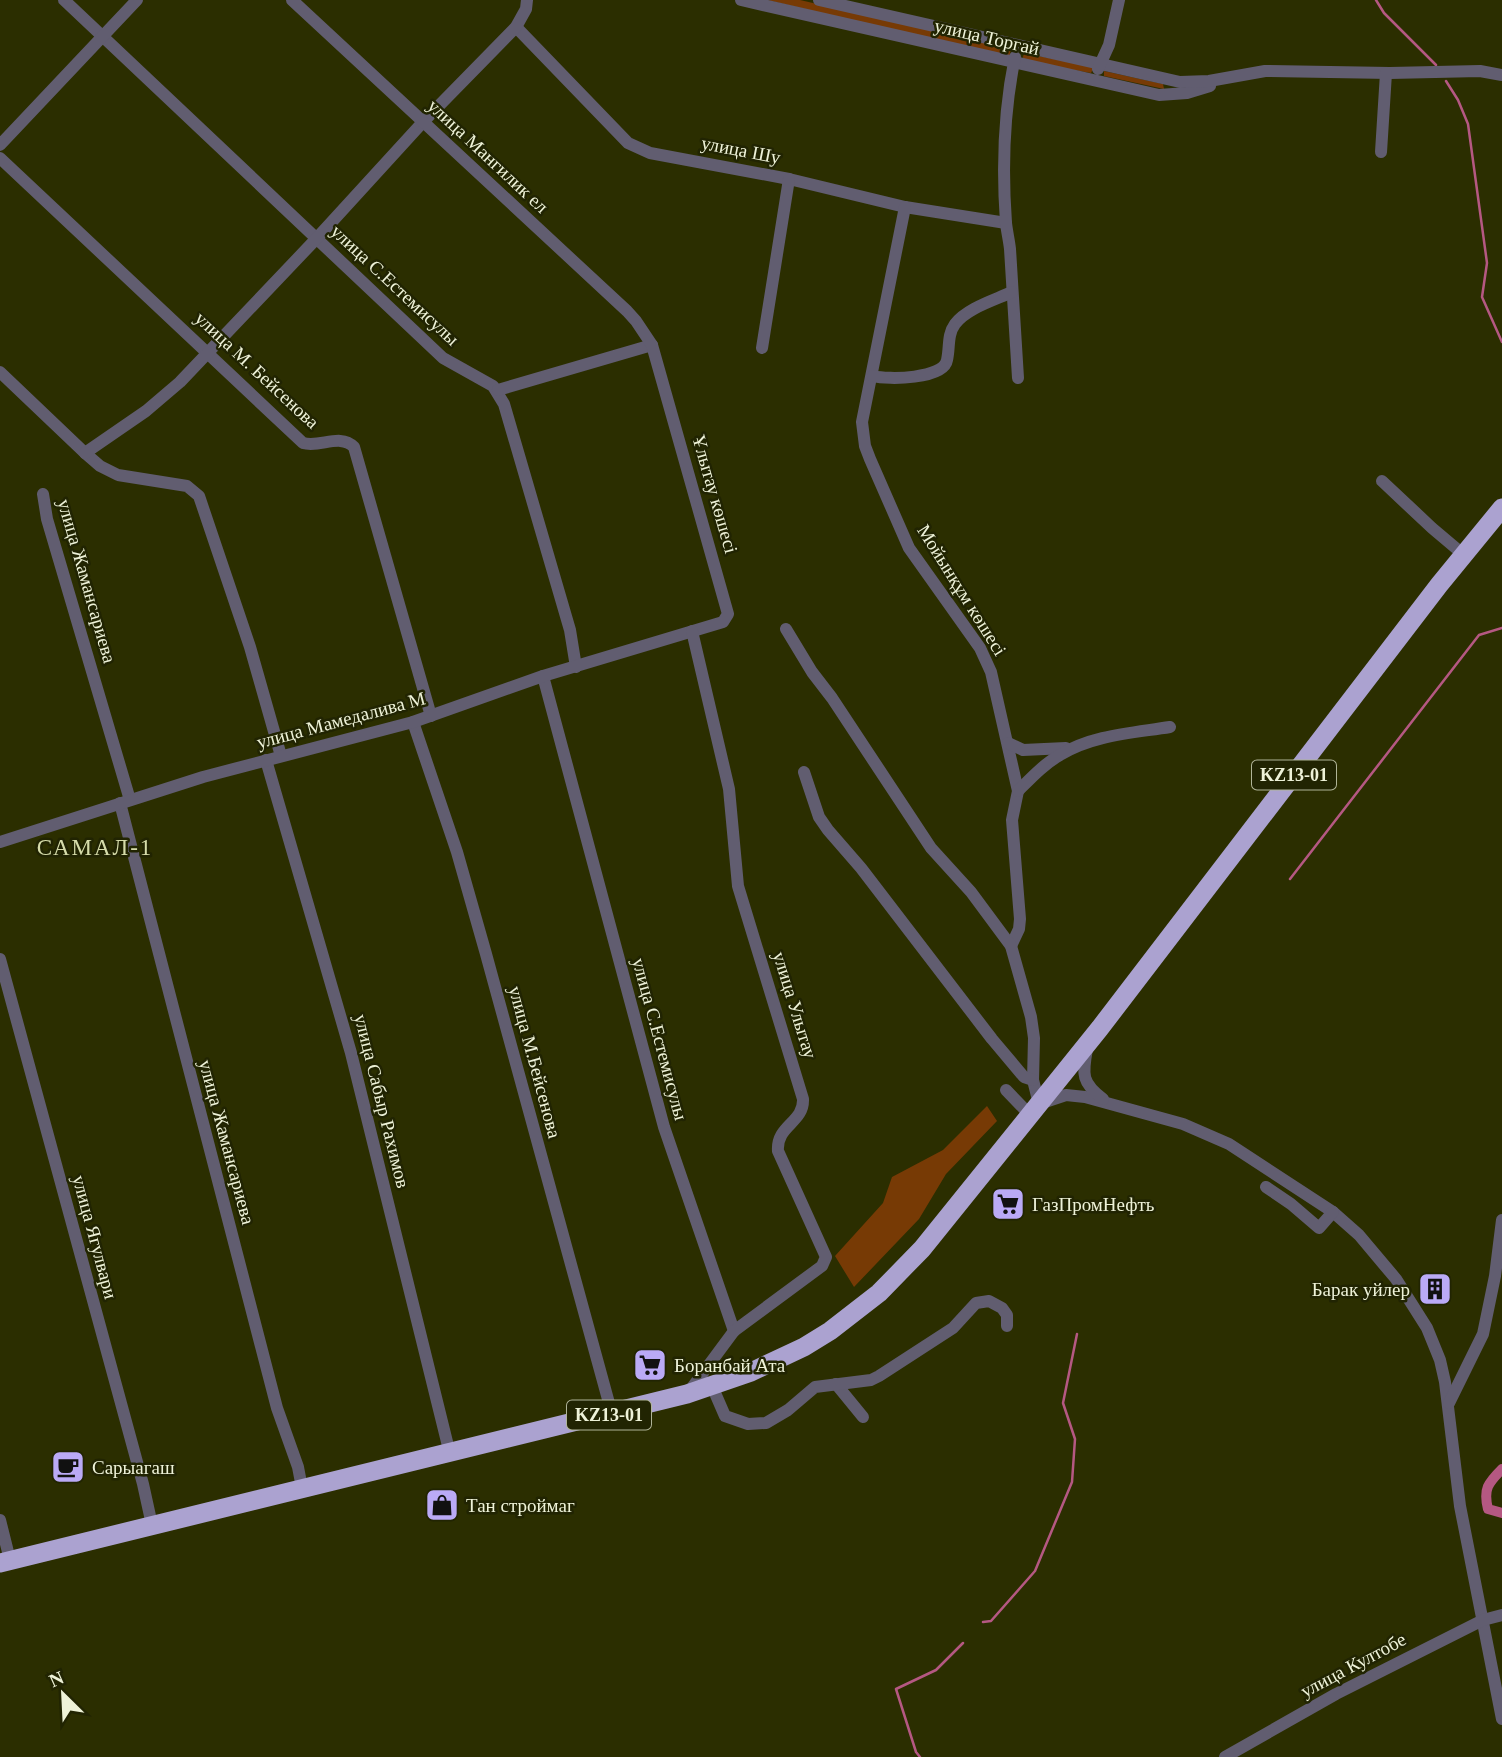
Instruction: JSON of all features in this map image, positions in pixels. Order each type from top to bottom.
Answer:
[{"type":"highway","name":"KZ13-01","points":[[5,1562],[612,1414],[712,1387],[804,1347],[849,1318],[879,1293],[922,1250],[1035,1110],[1502,508]]},
{"type":"street","name":"улица С.Естемисулы","points":[[65,0],[443,358],[498,390]]},
{"type":"street","points":[[0,145],[137,0]]},
{"type":"street","name":"улица Мангилик ел","points":[[292,0],[626,311],[652,345]]},
{"type":"street","points":[[85,453],[146,411],[180,382],[317,239],[423,122],[516,27],[526,9],[527,0]]},
{"type":"street","name":"улица Торгай","points":[[741,0],[1094,81],[1170,95],[1201,89],[1223,79]]},
{"type":"street","name":"улица Торгай","points":[[818,0],[1180,82],[1223,79],[1265,71],[1480,71],[1502,75]]},
{"type":"street","points":[[1094,81],[1109,45],[1119,0]]},
{"type":"street","name":"улица Шу","points":[[516,27],[628,143],[637,148],[650,153],[789,179],[905,207],[1006,223]]},
{"type":"street","points":[[1018,46],[1007,112],[1006,223],[1018,377]]},
{"type":"street","points":[[1381,152],[1386,73]]},
{"type":"street","name":"улица М. Бейсенова","points":[[0,159],[209,352],[303,443],[314,445],[342,440],[354,447],[430,716]]},
{"type":"street","points":[[762,348],[789,179]]},
{"type":"street","name":"Мойынқұм көшесі","points":[[905,207],[862,422],[865,446],[909,548],[987,661],[1009,743],[1018,791],[1012,820],[1020,919],[1011,946],[1031,1017],[1035,1110]]},
{"type":"street","points":[[873,376],[906,377],[938,372],[944,368],[950,334],[958,321],[1012,292]]},
{"type":"street","points":[[576,667],[570,630],[498,390],[652,345]]},
{"type":"street","name":"Ұлытау көшесі","points":[[652,345],[729,614],[723,622],[692,631]]},
{"type":"street","points":[[0,372],[85,453],[109,472],[187,486],[199,496],[250,647],[281,756]]},
{"type":"street","points":[[1382,481],[1464,555]]},
{"type":"street","name":"улица Жамансариева","points":[[43,494],[47,519],[125,802],[277,1408],[298,1467],[302,1488]]},
{"type":"street","points":[[786,629],[931,848],[971,892],[1011,946]]},
{"type":"street","name":"улица Мамедалива М","points":[[0,842],[267,760],[413,722],[543,676],[692,631]]},
{"type":"street","name":"улица Улытау","points":[[692,631],[729,789],[738,886],[803,1099],[800,1113],[778,1138],[778,1151],[826,1257],[822,1266],[734,1331]]},
{"type":"street","name":"улица С.Естемисулы","points":[[543,676],[664,1127],[734,1331]]},
{"type":"street","name":"улица М.Бейсенова","points":[[413,722],[457,852],[612,1414]]},
{"type":"street","points":[[1009,743],[1023,750],[1072,748],[1121,734],[1170,727]]},
{"type":"street","points":[[1018,791],[1042,768],[1072,748]]},
{"type":"street","name":"улица Сабыр Рахимов","points":[[267,760],[347,1041],[450,1454]]},
{"type":"street","points":[[804,772],[819,817],[828,830],[862,868],[992,1039],[1024,1077],[1033,1080]]},
{"type":"street","name":"улица Ягулвари","points":[[0,960],[152,1525]]},
{"type":"street","points":[[1088,1043],[1084,1079],[1094,1093],[1106,1102]]},
{"type":"street","points":[[1006,1090],[1035,1110],[1059,1097],[1074,1095],[1183,1124],[1228,1144],[1333,1212],[1359,1235],[1396,1279],[1412,1301],[1440,1360],[1449,1404],[1460,1506],[1502,1719]]},
{"type":"street","points":[[1266,1187],[1291,1203],[1319,1228],[1333,1212]]},
{"type":"street","points":[[1449,1404],[1483,1334],[1495,1276],[1502,1220]]},
{"type":"street","points":[[712,1387],[725,1416],[732,1423],[766,1423],[788,1410],[808,1390],[815,1387],[871,1380],[879,1376],[953,1328],[972,1306],[981,1302],[989,1301],[1002,1308],[1007,1315],[1007,1326]]},
{"type":"street","points":[[687,1394],[734,1331]]},
{"type":"street","points":[[836,1384],[843,1397],[863,1418]]},
{"type":"street","points":[[0,1520],[5,1562]]},
{"type":"street","name":"улица Култобе","points":[[1225,1757],[1336,1694],[1483,1620],[1502,1615]]},
{"type":"shaded area","points":[[767,0],[800,0],[1011,49],[1009,58]]},
{"type":"shaded area","points":[[1024,53],[1094,67],[1091,73],[1022,61]]},
{"type":"shaded area","points":[[1104,71],[1163,84],[1164,89],[1104,76]]},
{"type":"shaded area","points":[[987,1106],[997,1121],[946,1174],[919,1219],[854,1287],[835,1256],[883,1203],[892,1177],[943,1150]]},
{"type":"waterway","points":[[1376,0],[1384,13],[1436,65]]},
{"type":"waterway","points":[[1446,81],[1468,124],[1487,263],[1482,297],[1502,342]]},
{"type":"waterway","points":[[1290,879],[1479,635],[1502,628]]},
{"type":"waterway","points":[[983,1622],[991,1621],[1035,1571],[1072,1482],[1075,1439],[1063,1403],[1077,1334]]},
{"type":"waterway","points":[[1502,1469],[1490,1483],[1486,1496],[1488,1509],[1502,1513]]},
{"type":"waterway","points":[[920,1757],[916,1752],[896,1689],[936,1670],[963,1643]]},
{"type":"place","name":"ГазПромНефть","points":[[1008,1204]]},
{"type":"place","name":"Барак уйлер","points":[[1435,1289]]},
{"type":"place","name":"Боранбай Ата","points":[[650,1365]]},
{"type":"place","name":"Сарыагаш","points":[[68,1467]]},
{"type":"place","name":"Тан строймаг","points":[[442,1505]]},
{"type":"district","name":"САМАЛ-1","points":[[95,847]]}]
